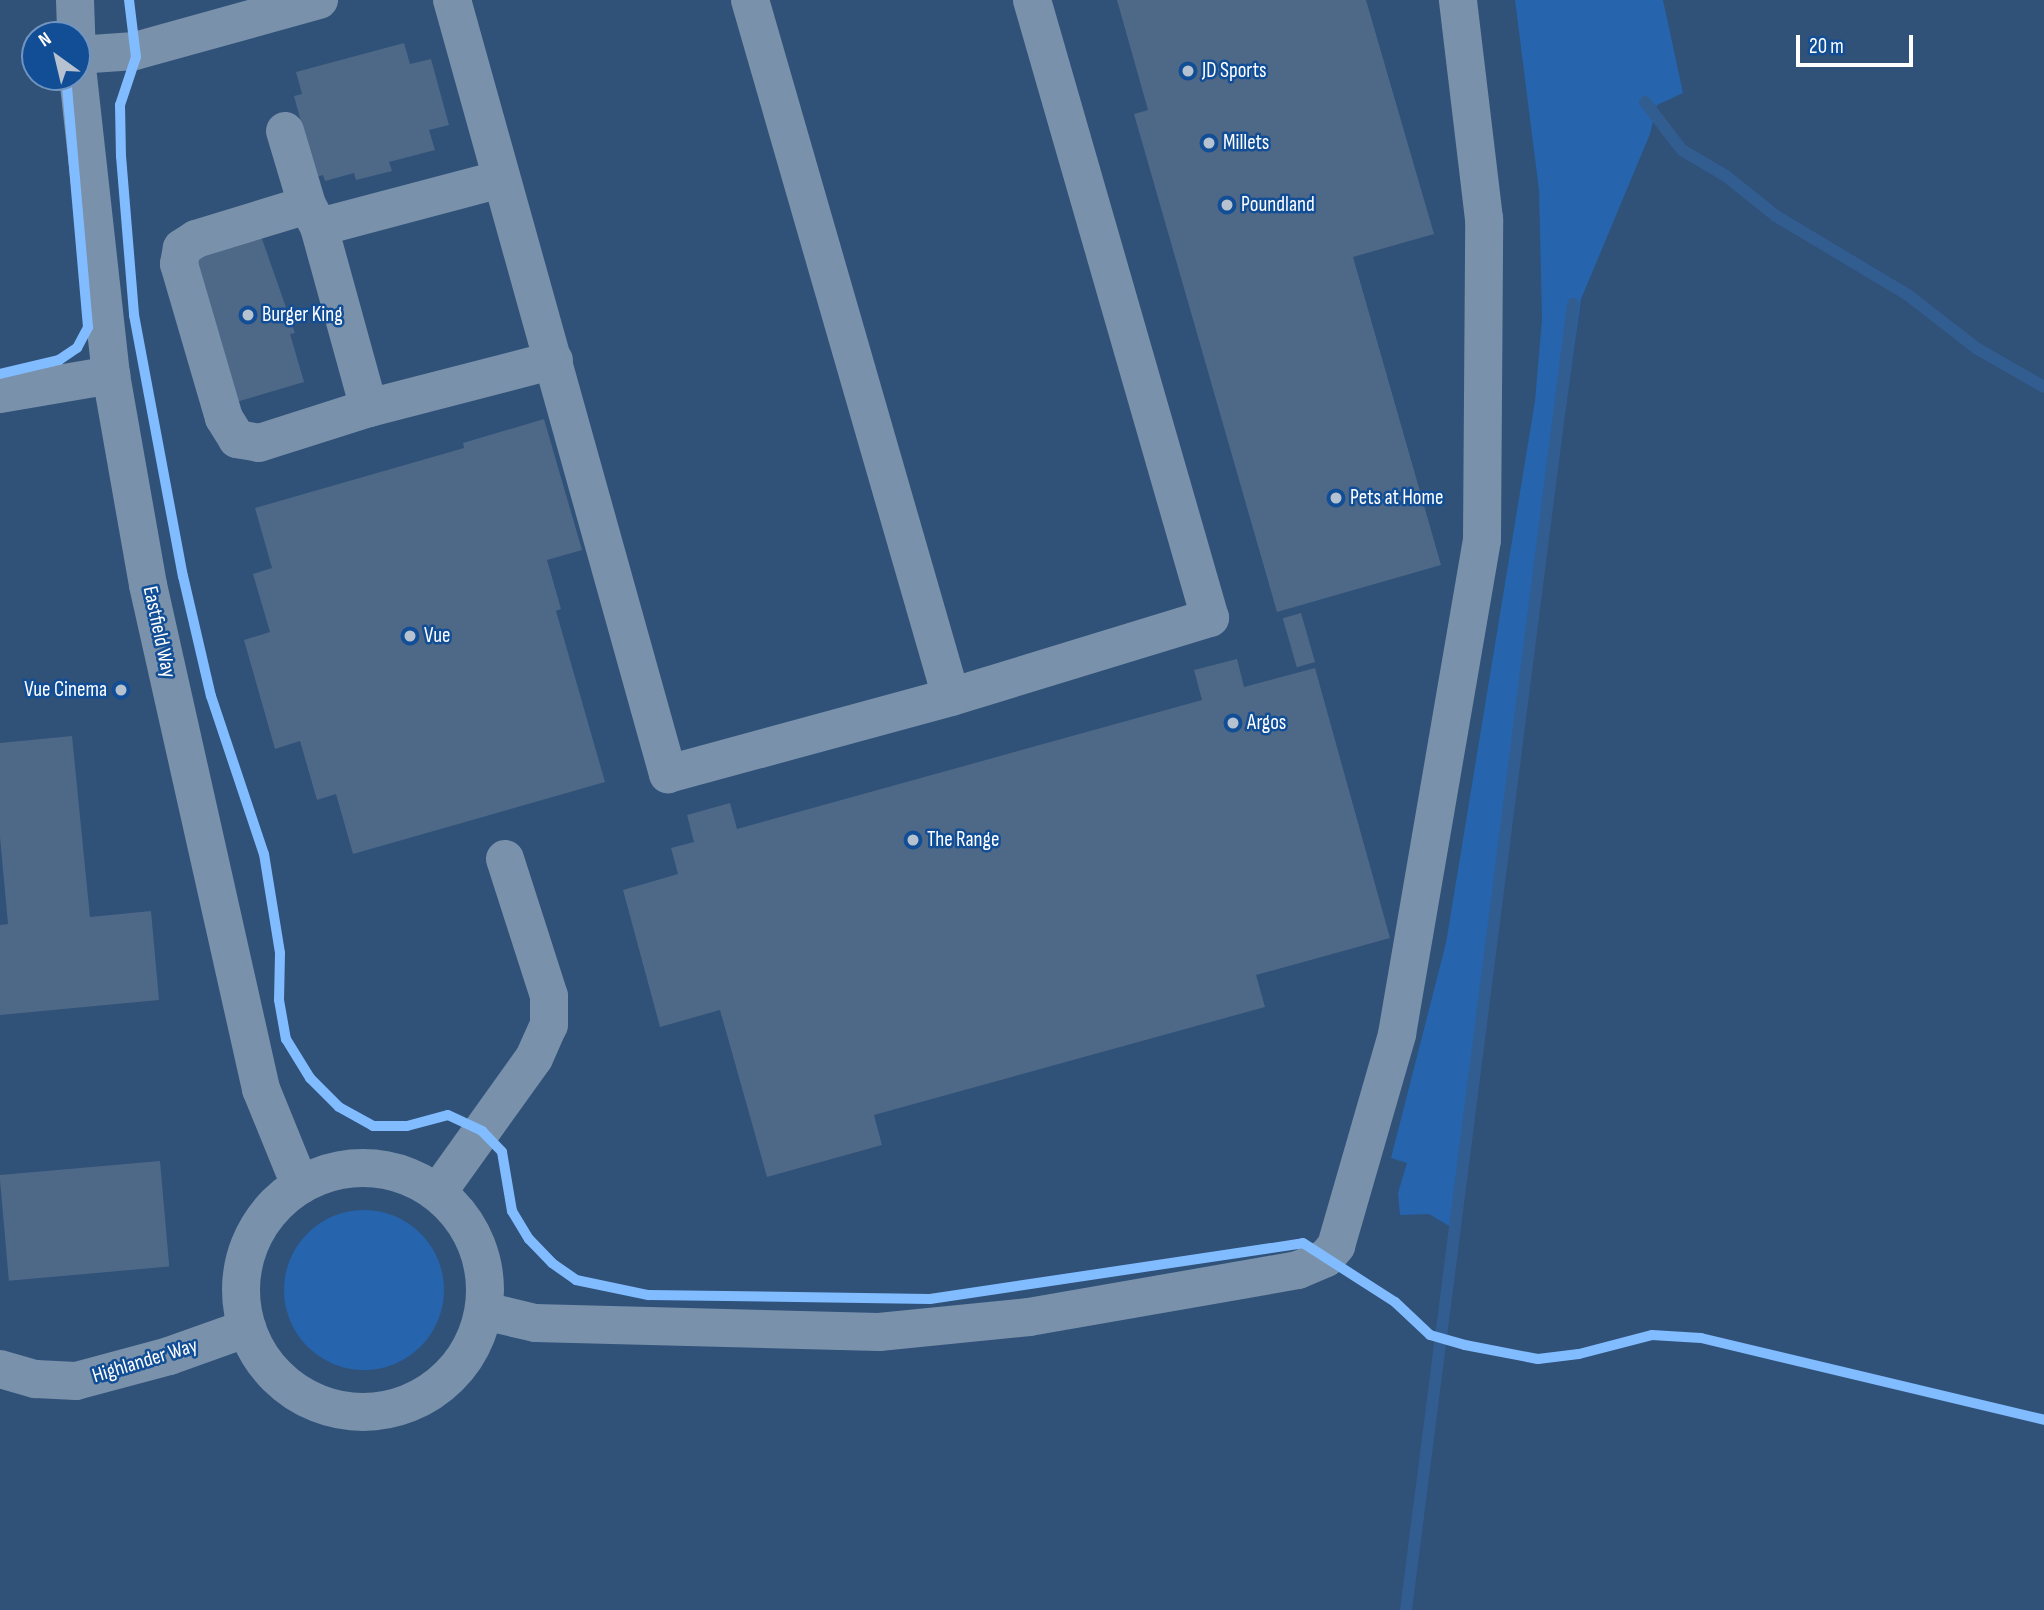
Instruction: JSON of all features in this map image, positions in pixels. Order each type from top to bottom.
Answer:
[{"type":"street","points":[[75,0],[76,21]]},
{"type":"street","points":[[91,54],[135,51],[319,0]]},
{"type":"street","points":[[452,0],[668,774],[951,696],[1210,618],[1032,0]]},
{"type":"street","points":[[750,0],[951,696]]},
{"type":"street","points":[[484,1311],[535,1323],[879,1332],[1029,1317],[1298,1270],[1326,1258],[1336,1245],[1397,1034],[1482,540],[1484,219],[1458,0]]},
{"type":"street","name":"Eastfield Way","points":[[80,91],[111,376],[148,584],[261,1089],[300,1185]]},
{"type":"street","points":[[285,131],[313,216],[369,408]]},
{"type":"street","points":[[501,179],[196,239],[182,248],[179,264],[221,406],[237,439],[259,443],[369,408],[554,360]]},
{"type":"street","points":[[0,394],[111,376]]},
{"type":"street","points":[[438,1192],[534,1058],[549,1026],[550,996],[505,859]]},
{"type":"street","points":[[355,1167],[413,1177],[438,1192],[467,1225],[484,1266],[484,1311],[471,1348],[447,1379],[415,1401],[376,1412],[343,1411],[311,1401],[283,1382],[261,1358],[247,1328],[241,1296],[243,1263],[255,1233],[274,1206],[300,1185],[326,1173],[355,1167]]},
{"type":"street","name":"Highlander Way","points":[[0,1369],[36,1379],[76,1381],[169,1356],[247,1328]]},
{"type":"shaded area","points":[[1515,0],[1663,0],[1683,93],[1657,105],[1650,134],[1581,299],[1451,1227],[1429,1214],[1400,1215],[1398,1193],[1407,1163],[1391,1158],[1446,943],[1535,401],[1542,319],[1539,190]]},
{"type":"shaded area","points":[[364,1210],[395,1216],[420,1234],[438,1259],[444,1290],[438,1321],[420,1346],[395,1364],[364,1370],[333,1364],[308,1346],[290,1321],[284,1290],[290,1259],[308,1234],[333,1216]]},
{"type":"building","points":[[1117,0],[1366,0],[1434,234],[1353,257],[1441,565],[1277,612],[1134,114],[1148,110]]},
{"type":"building","points":[[404,43],[410,64],[431,59],[449,125],[429,130],[435,150],[389,162],[392,171],[356,180],[354,173],[325,181],[323,175],[316,177],[294,96],[302,94],[296,72]]},
{"type":"building","name":"Burger King","points":[[261,236],[295,333],[290,334],[304,382],[233,403],[189,257]]},
{"type":"building","name":"Vue","points":[[544,419],[582,550],[547,560],[561,609],[556,611],[605,782],[353,854],[336,794],[317,800],[300,741],[275,749],[244,640],[270,632],[253,574],[272,568],[255,508],[464,448],[463,443]]},
{"type":"building","points":[[1301,613],[1315,662],[1297,667],[1283,618]]},
{"type":"building","points":[[1237,659],[1244,687],[1315,668],[1390,938],[1256,975],[1265,1007],[874,1115],[882,1145],[767,1177],[720,1010],[660,1027],[623,890],[678,874],[671,848],[694,842],[687,815],[730,803],[737,829],[1202,700],[1194,670]]},
{"type":"building","points":[[72,736],[90,917],[151,911],[159,1000],[0,1015],[0,925],[8,924],[0,837],[0,743]]},
{"type":"building","points":[[160,1161],[169,1267],[9,1281],[0,1175]]},
{"type":"waterway","points":[[1645,102],[1682,150],[1726,176],[1776,216],[1908,295],[1976,348],[2044,387]]},
{"type":"waterway","points":[[1406,1610],[1573,304]]},
{"type":"cycle path","points":[[129,0],[136,57],[120,105],[121,156],[134,315],[183,576],[211,696],[264,854],[280,953],[279,1000],[286,1039],[310,1078],[339,1107],[373,1126],[407,1126],[448,1115],[482,1131],[502,1152],[512,1211],[529,1239],[552,1263],[576,1280],[648,1295],[930,1299],[1303,1243],[1395,1302],[1430,1335],[1465,1345],[1538,1359],[1579,1354],[1652,1335],[1701,1338],[2044,1420]]},
{"type":"cycle path","points":[[0,374],[59,360],[77,348],[88,327],[67,91]]},
{"type":"place","name":"JD Sports","points":[[1188,71]]},
{"type":"place","name":"Millets","points":[[1209,143]]},
{"type":"place","name":"Poundland","points":[[1227,205]]},
{"type":"place","name":"Burger King","points":[[248,315]]},
{"type":"place","name":"Pets at Home","points":[[1336,498]]},
{"type":"place","name":"Vue","points":[[410,636]]},
{"type":"place","name":"Vue Cinema","points":[[121,690]]},
{"type":"place","name":"Argos","points":[[1233,723]]},
{"type":"place","name":"The Range","points":[[913,840]]}]
